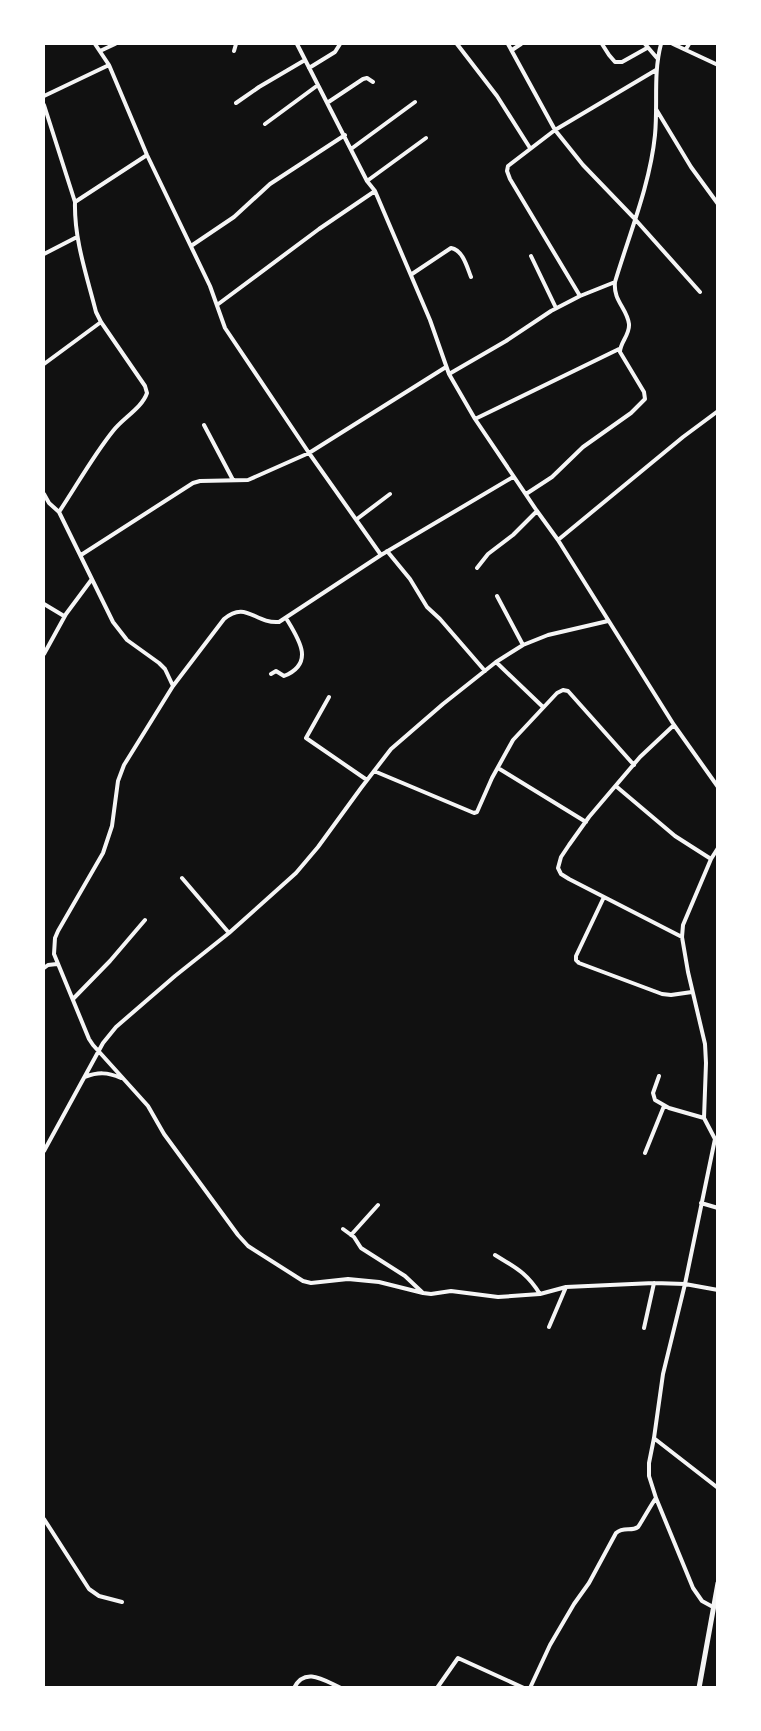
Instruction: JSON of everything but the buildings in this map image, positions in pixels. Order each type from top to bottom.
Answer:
[{"type":"main road","points":[[699,1688],[717,1583]]},
{"type":"street","points":[[95,44],[109,65],[147,155],[191,246],[218,305],[220,317],[233,342],[381,555]]},
{"type":"street","points":[[100,51],[115,44]]},
{"type":"street","points":[[234,51],[236,44]]},
{"type":"street","points":[[297,44],[367,181],[375,191],[412,274],[449,374],[475,419],[558,540],[674,725],[717,787]]},
{"type":"street","points":[[309,68],[335,52],[340,44]]},
{"type":"street","points":[[457,44],[497,96],[530,148]]},
{"type":"street","points":[[508,44],[555,130],[583,165],[700,292]]},
{"type":"street","points":[[512,50],[521,44]]},
{"type":"street","points":[[602,44],[615,62],[622,62],[646,46],[657,59]]},
{"type":"street","points":[[475,419],[619,348],[629,330],[629,321],[616,300],[615,282],[643,195],[652,158],[657,59],[661,44]]},
{"type":"street","points":[[673,44],[717,65]]},
{"type":"street","points":[[686,50],[689,44]]},
{"type":"street","points":[[236,103],[305,60]]},
{"type":"street","points":[[44,96],[109,65]]},
{"type":"street","points":[[580,296],[510,179],[508,166],[555,130],[657,70]]},
{"type":"street","points":[[327,103],[363,79],[367,78],[373,82]]},
{"type":"street","points":[[265,124],[318,85]]},
{"type":"street","points":[[351,149],[415,102]]},
{"type":"street","points":[[44,105],[75,202],[77,237],[96,312],[100,322],[145,386],[147,393],[141,403],[108,438],[59,512]]},
{"type":"street","points":[[655,106],[691,167],[717,204]]},
{"type":"street","points":[[191,246],[234,217],[270,184],[345,135]]},
{"type":"street","points":[[367,181],[426,138]]},
{"type":"street","points":[[75,202],[147,155]]},
{"type":"street","points":[[218,305],[375,191]]},
{"type":"street","points":[[44,254],[77,237]]},
{"type":"street","points":[[412,274],[451,248],[455,248],[462,256],[471,278]]},
{"type":"street","points":[[531,256],[556,308]]},
{"type":"street","points":[[449,374],[506,341],[556,308],[615,282]]},
{"type":"street","points":[[44,364],[100,322]]},
{"type":"street","points":[[526,494],[552,477],[584,447],[609,430],[645,399],[644,392],[619,348]]},
{"type":"street","points":[[81,555],[194,483],[248,480],[309,453],[446,367]]},
{"type":"street","points":[[558,540],[717,411]]},
{"type":"street","points":[[204,425],[233,480]]},
{"type":"street","points":[[513,477],[387,551],[279,622],[242,611],[235,611],[224,620],[173,686],[124,765],[118,782],[112,826],[103,853],[55,938],[54,954],[89,1039],[148,1106],[164,1134],[238,1235],[248,1246],[307,1282],[348,1279],[379,1282],[431,1294],[450,1292],[498,1297],[540,1294],[566,1287],[654,1283],[685,1284],[717,1290]]},
{"type":"street","points":[[44,494],[49,503],[59,512],[106,611],[119,632],[159,663],[173,686]]},
{"type":"street","points":[[357,519],[390,494]]},
{"type":"street","points":[[477,568],[488,554],[513,535],[537,511]]},
{"type":"street","points":[[387,551],[410,579],[427,607],[485,671]]},
{"type":"street","points":[[44,654],[64,616],[92,579]]},
{"type":"street","points":[[496,596],[523,645]]},
{"type":"street","points":[[44,604],[64,616]]},
{"type":"street","points":[[271,674],[276,671],[284,676],[291,674],[300,664],[303,651],[296,634],[285,618]]},
{"type":"street","points":[[44,1151],[84,1077],[116,1027],[229,933],[296,873],[391,749],[511,651],[548,635],[608,621]]},
{"type":"street","points":[[496,662],[543,707]]},
{"type":"street","points":[[374,771],[474,813],[477,812],[513,740],[543,707],[563,690],[568,691],[634,765]]},
{"type":"street","points":[[329,697],[306,738],[367,780]]},
{"type":"street","points":[[674,725],[634,765],[586,822],[561,857],[558,868],[564,876],[682,937]]},
{"type":"street","points":[[498,768],[586,822]]},
{"type":"street","points":[[617,787],[675,837],[711,860]]},
{"type":"street","points":[[713,1607],[702,1601],[693,1588],[648,1476],[663,1374],[714,1151],[715,1139],[704,1118],[705,1044],[682,937],[683,925],[717,848]]},
{"type":"street","points":[[182,878],[229,933]]},
{"type":"street","points":[[604,897],[576,960],[662,994],[692,992]]},
{"type":"street","points":[[73,1000],[145,920]]},
{"type":"street","points":[[44,968],[57,964]]},
{"type":"street","points":[[84,1077],[98,1072],[124,1079]]},
{"type":"street","points":[[659,1076],[653,1096],[656,1100],[664,1106],[704,1118]]},
{"type":"street","points":[[645,1153],[664,1106]]},
{"type":"street","points":[[709,1127],[717,1130]]},
{"type":"street","points":[[701,1203],[717,1208]]},
{"type":"street","points":[[351,1235],[378,1205]]},
{"type":"street","points":[[343,1229],[357,1240],[361,1248],[405,1276],[423,1293]]},
{"type":"street","points":[[495,1255],[531,1279],[540,1294]]},
{"type":"street","points":[[644,1328],[654,1283]]},
{"type":"street","points":[[549,1326],[566,1287]]},
{"type":"street","points":[[654,1438],[717,1488]]},
{"type":"street","points":[[530,1688],[550,1645],[589,1583],[616,1533],[622,1529],[637,1528],[656,1498]]},
{"type":"street","points":[[44,1519],[89,1589],[99,1596],[122,1602]]},
{"type":"street","points":[[437,1688],[458,1658],[524,1688]]},
{"type":"street","points":[[294,1688],[301,1678],[307,1675],[341,1688]]}]
